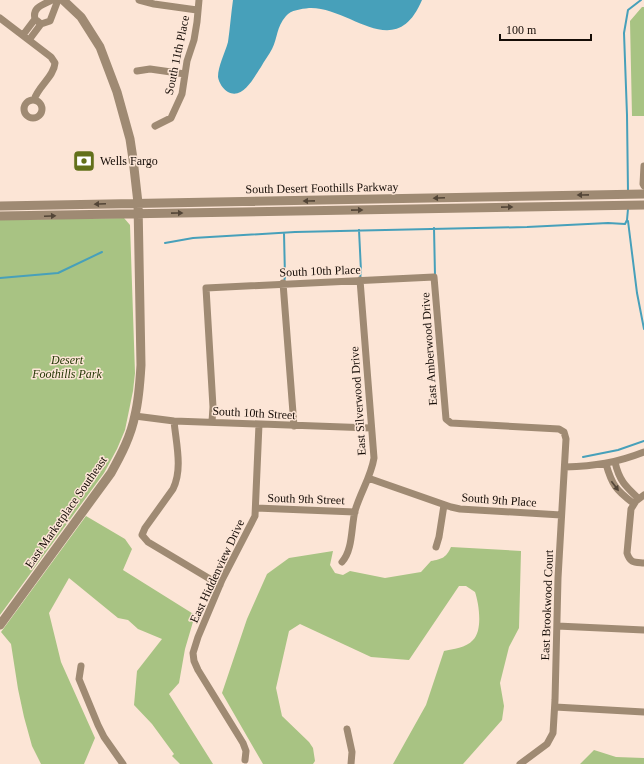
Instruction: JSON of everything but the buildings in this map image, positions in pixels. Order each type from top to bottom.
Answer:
[{"type":"street","points":[[38,22],[34,13],[38,7],[52,0]]},
{"type":"street","points":[[26,38],[38,22],[50,21],[58,0]]},
{"type":"street","name":"East Marketplace Southeast","points":[[0,625],[111,473],[123,449],[135,416],[140,388],[141,365],[138,203],[130,139],[117,92],[100,47],[81,17],[63,0]]},
{"type":"street","points":[[139,0],[154,4],[197,10]]},
{"type":"street","name":"South 11th Place","points":[[155,126],[171,118],[182,94],[187,61],[195,34],[199,0]]},
{"type":"street","points":[[0,18],[51,57],[55,63],[53,70],[36,93],[34,100]]},
{"type":"street","points":[[138,71],[150,69],[185,74]]},
{"type":"street","points":[[644,170],[644,186]]},
{"type":"street","name":"South Desert Foothills Parkway","points":[[0,206],[644,194]]},
{"type":"street","points":[[467,197],[468,208]]},
{"type":"street","name":"South Desert Foothills Parkway","points":[[0,216],[644,205]]},
{"type":"street","name":"South 10th Place","points":[[212,422],[213,407],[206,288],[283,283],[434,277]]},
{"type":"street","name":"East Amberwood Drive","points":[[434,277],[446,420],[452,423],[559,429],[564,432]]},
{"type":"street","name":"East Silverwood Drive","points":[[342,562],[348,550],[355,512],[373,467],[374,458],[360,280]]},
{"type":"street","points":[[283,283],[294,426]]},
{"type":"street","name":"South 10th Street","points":[[135,416],[174,421],[371,428]]},
{"type":"street","points":[[174,421],[178,476],[173,490],[145,528],[142,535],[148,542],[220,585]]},
{"type":"street","name":"East Hiddenview Drive","points":[[245,760],[246,751],[243,743],[198,670],[194,661],[193,653],[194,646],[220,585],[255,516],[259,424]]},
{"type":"street","name":"East Brookwood Court","points":[[520,764],[546,744],[552,733],[555,707],[558,586],[565,467],[566,439],[564,432]]},
{"type":"street","points":[[565,467],[606,464],[644,452]]},
{"type":"street","points":[[615,462],[622,482],[638,499]]},
{"type":"street","points":[[606,464],[614,487],[638,499]]},
{"type":"street","name":"South 9th Place","points":[[368,478],[455,508],[561,515]]},
{"type":"street","points":[[638,499],[631,509],[627,553],[632,562],[644,563]]},
{"type":"street","points":[[436,547],[444,505]]},
{"type":"street","name":"South 9th Street","points":[[256,508],[355,512]]},
{"type":"street","points":[[557,626],[644,630]]},
{"type":"street","points":[[80,666],[79,679],[98,725],[104,737],[123,764]]},
{"type":"street","points":[[555,707],[644,712]]},
{"type":"street","points":[[347,729],[352,752],[351,764]]},
{"type":"green space","points":[[642,7],[644,7],[644,116],[632,116],[630,21]]},
{"type":"green space","name":"Desert Foothills Park","points":[[124,218],[130,225],[135,373],[125,430],[104,473],[0,615],[0,220]]},
{"type":"green space","points":[[86,516],[125,539],[132,549],[123,570],[195,615],[185,649],[179,683],[169,694],[213,764],[180,764],[172,756],[174,754],[152,724],[134,705],[137,671],[162,639],[138,629],[128,620],[118,618],[69,578],[49,613],[61,662],[95,738],[84,764],[41,764],[32,746],[24,717],[11,644],[1,632]]},
{"type":"green space","points":[[451,547],[521,551],[519,628],[509,647],[500,683],[504,706],[502,720],[463,764],[393,764],[426,705],[444,651],[467,645],[476,636],[479,617],[478,603],[475,592],[466,586],[459,586],[409,660],[371,657],[300,624],[289,631],[276,688],[282,716],[309,742],[313,748],[315,761],[313,764],[263,764],[222,693],[247,619],[267,574],[289,558],[333,551],[330,565],[335,573],[343,575],[350,571],[385,578],[421,572],[431,561],[441,559],[445,556]]},
{"type":"green space","points":[[594,750],[616,757],[644,758],[644,764],[580,764]]},
{"type":"water","points":[[233,0],[422,0],[411,19],[399,28],[385,30],[371,27],[325,10],[309,8],[291,12],[283,20],[272,49],[248,86],[238,93],[233,94],[224,89],[220,84],[218,73],[228,42]]},
{"type":"waterway","points":[[628,192],[624,33],[628,10],[641,0]]},
{"type":"waterway","points":[[165,243],[193,238],[295,232],[527,227],[608,223],[625,224],[628,209]]},
{"type":"waterway","points":[[628,221],[637,293],[644,329]]},
{"type":"waterway","points":[[434,228],[435,275]]},
{"type":"waterway","points":[[359,230],[360,279]]},
{"type":"waterway","points":[[284,233],[284,282]]},
{"type":"waterway","points":[[0,278],[58,273],[102,252]]},
{"type":"waterway","points":[[583,457],[618,450],[644,441]]},
{"type":"place","name":"Wells Fargo","points":[[84,161]]}]
